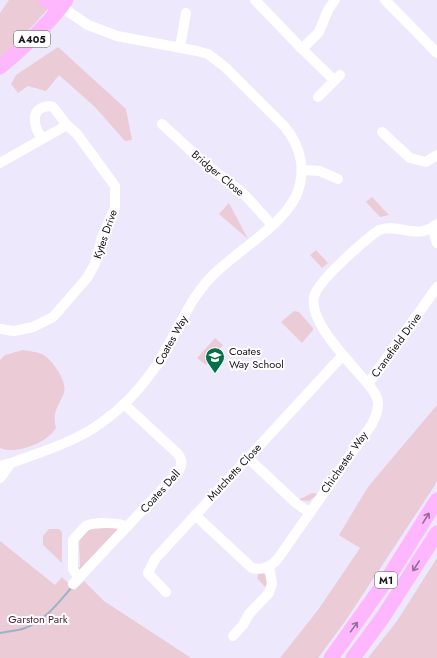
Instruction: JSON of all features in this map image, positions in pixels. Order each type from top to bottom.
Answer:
[{"type":"highway","points":[[46,0],[63,4]]},
{"type":"highway","name":"A405","points":[[0,66],[26,45],[63,4]]},
{"type":"highway","name":"M1","points":[[331,658],[390,575],[437,500]]},
{"type":"highway","name":"M1","points":[[353,658],[383,617],[437,533]]},
{"type":"street","points":[[255,0],[302,49],[337,78],[318,97]]},
{"type":"street","points":[[302,49],[319,32],[328,10],[335,0]]},
{"type":"street","points":[[391,2],[437,53]]},
{"type":"street","name":"Coates Way","points":[[0,466],[11,463],[87,432],[101,423],[124,404],[155,369],[192,300],[201,288],[212,276],[272,225],[287,210],[296,196],[301,181],[302,170],[297,146],[284,126],[218,61],[197,51],[117,36],[88,25],[66,10],[63,4]]},
{"type":"street","points":[[180,48],[186,13]]},
{"type":"street","points":[[0,163],[42,138],[67,126],[64,119],[53,107],[50,106],[43,107],[37,113],[34,123],[36,130],[42,138]]},
{"type":"street","name":"Bridger Close","points":[[162,124],[202,161],[244,194],[272,225]]},
{"type":"street","name":"Kytes Drive","points":[[0,329],[14,332],[33,327],[53,317],[87,278],[95,264],[102,237],[115,208],[115,186],[77,134],[67,126]]},
{"type":"street","points":[[382,132],[410,158],[426,162],[437,155]]},
{"type":"street","points":[[302,170],[320,171],[338,179]]},
{"type":"street","points":[[434,226],[437,243]]},
{"type":"street","name":"Chichester Way","points":[[269,568],[286,549],[309,512],[372,424],[378,411],[378,402],[368,384],[343,355],[316,318],[314,299],[320,284],[379,230],[388,227],[417,233],[434,226]]},
{"type":"street","name":"Cranefield Drive","points":[[368,384],[437,287]]},
{"type":"street","name":"Mutchetts Close","points":[[166,592],[148,573],[151,564],[343,355]]},
{"type":"street","name":"Coates Dell","points":[[124,404],[178,454],[182,461],[180,470],[76,581],[73,569],[73,540],[86,526],[118,523],[126,527]]},
{"type":"street","points":[[248,458],[296,503],[309,512]]},
{"type":"street","points":[[0,478],[11,463]]},
{"type":"street","points":[[195,515],[247,565],[261,570],[269,568],[272,583],[269,593],[249,614],[243,625],[233,636]]},
{"type":"green space","points":[[9,0],[40,0],[48,9],[15,45],[0,58],[0,13]]},
{"type":"green space","points":[[58,47],[126,109],[132,140],[125,141],[95,107],[59,75],[46,91],[28,86],[18,93],[11,84],[16,75]]},
{"type":"green space","points":[[372,197],[389,215],[380,217],[366,202]]},
{"type":"green space","points":[[229,203],[248,239],[219,214]]},
{"type":"green space","points":[[316,250],[328,263],[322,268],[310,255]]},
{"type":"green space","points":[[294,311],[299,312],[313,328],[302,343],[281,322]]},
{"type":"green space","points":[[215,338],[223,345],[206,365],[197,358]]},
{"type":"green space","points":[[23,350],[42,354],[46,357],[58,371],[65,388],[55,414],[56,428],[52,433],[39,443],[22,449],[7,450],[0,448],[0,360],[5,355]]},
{"type":"green space","points":[[437,405],[437,480],[435,485],[346,620],[318,658],[280,658],[318,610],[360,548],[339,535],[368,487]]},
{"type":"green space","points":[[312,493],[318,494],[309,501],[298,500]]},
{"type":"green space","points":[[120,527],[81,571],[76,568],[80,567],[79,538],[88,529]]},
{"type":"green space","points":[[49,529],[59,529],[62,532],[62,563],[43,545],[43,536]]},
{"type":"green space","name":"Garston Park","points":[[0,541],[55,585],[62,577],[75,590],[84,581],[104,601],[191,658],[0,658]]},
{"type":"green space","points":[[437,558],[437,658],[368,658],[397,621]]},
{"type":"green space","points":[[259,573],[264,573],[269,581],[267,589],[257,578]]},
{"type":"waterway","points":[[0,633],[22,629],[39,621],[57,605],[72,587]]},
{"type":"place","name":"Coates Way School","points":[[215,374]]}]
